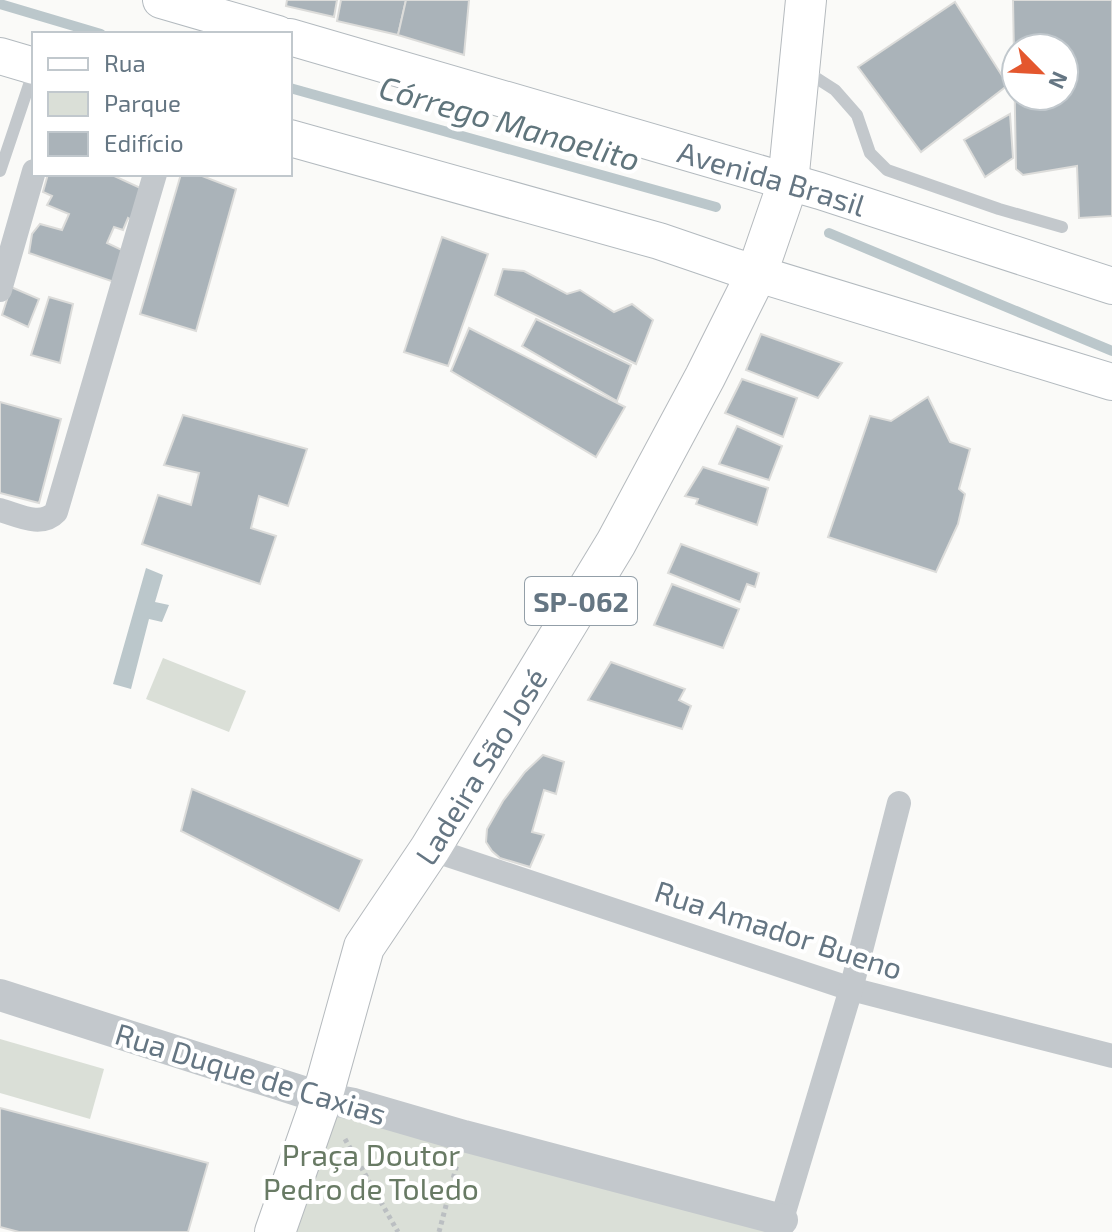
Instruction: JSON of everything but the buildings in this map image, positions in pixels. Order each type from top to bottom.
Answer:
[{"type":"main road","points":[[161,0],[271,32]]},
{"type":"main road","name":"SP-062","points":[[788,183],[806,0]]},
{"type":"main road","name":"Avenida Brasil","points":[[292,38],[788,183],[1112,286]]},
{"type":"main road","points":[[0,56],[32,67]]},
{"type":"main road","points":[[292,139],[659,241],[1112,382]]},
{"type":"main road","name":"Ladeira São José","points":[[322,1098],[364,947],[430,849],[616,543],[757,273],[788,183]]},
{"type":"main road","name":"SP-062","points":[[275,1232],[322,1098]]},
{"type":"street","points":[[0,290],[33,176]]},
{"type":"street","points":[[0,510],[40,522],[50,519],[56,512],[154,176]]},
{"type":"street","points":[[780,1226],[851,989],[899,803]]},
{"type":"street","name":"Rua Amador Bueno","points":[[430,849],[851,989],[1112,1056]]},
{"type":"street","name":"Rua Duque de Caxias","points":[[0,995],[322,1098],[354,1104],[780,1226]]},
{"type":"lane","points":[[800,68],[843,98],[857,115],[870,153],[887,170],[1062,227]]},
{"type":"lane","points":[[0,171],[32,74]]},
{"type":"path","points":[[341,1133],[398,1232]]},
{"type":"path","points":[[439,1232],[464,1136]]},
{"type":"green space","points":[[163,658],[246,691],[229,732],[146,699]]},
{"type":"green space","points":[[0,1039],[104,1069],[90,1119],[0,1093]]},
{"type":"green space","name":"Praça Doutor Pedro de Toledo","points":[[330,1097],[776,1232],[290,1232]]},
{"type":"shaded area","points":[[146,568],[163,575],[155,602],[169,605],[162,622],[149,619],[131,689],[113,684]]},
{"type":"waterway","name":"Córrego Manoelito","points":[[0,4],[94,32]]},
{"type":"waterway","name":"Córrego Manoelito","points":[[292,89],[716,207]]},
{"type":"waterway","name":"Córrego Manoelito","points":[[829,233],[1112,351]]}]
